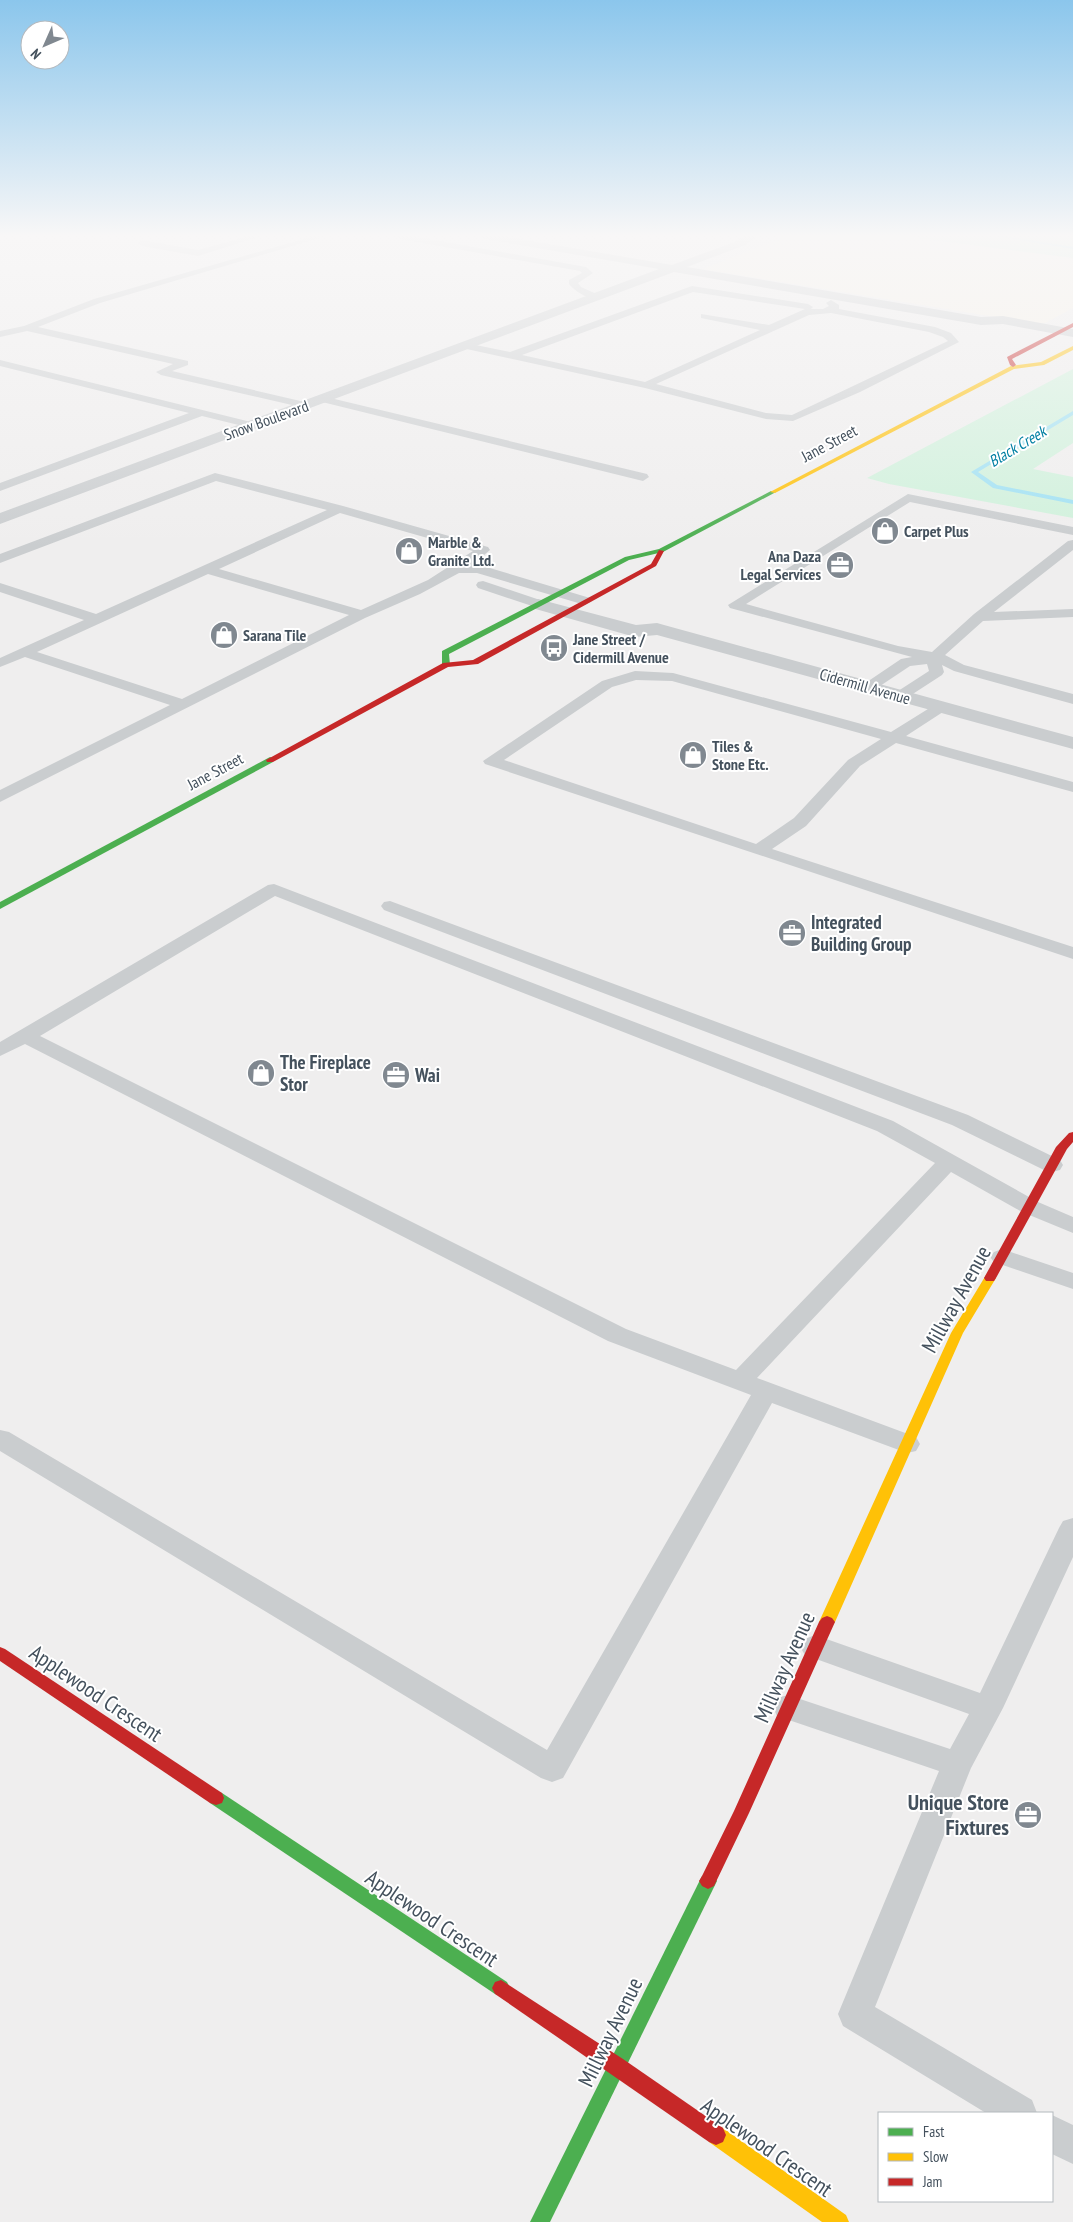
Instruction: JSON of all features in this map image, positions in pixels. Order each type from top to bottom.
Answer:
[{"type":"main road","points":[[1013,367],[1009,358],[1046,340]]},
{"type":"main road","name":"Jane Street","points":[[446,665],[445,653],[627,558],[661,551],[968,388],[1013,367],[1042,364],[1073,348]]},
{"type":"main road","name":"Jane Street","points":[[0,906],[446,665],[475,662],[584,601],[654,565],[661,551]]},
{"type":"main road","name":"Millway Avenue","points":[[540,2222],[740,1813],[957,1333],[1002,1257],[1062,1147],[1073,1135]]},
{"type":"main road","name":"Applewood Crescent","points":[[0,1654],[616,2065],[839,2222]]},
{"type":"street","name":"Snow Boulevard","points":[[0,519],[482,340]]},
{"type":"street","points":[[584,601],[661,621],[657,629]]},
{"type":"street","name":"Cidermill Avenue","points":[[538,604],[635,631],[657,629],[1073,744]]},
{"type":"lane","points":[[79,340],[184,363],[161,372],[305,405]]},
{"type":"lane","points":[[510,356],[554,340]]},
{"type":"lane","points":[[646,385],[746,340]]},
{"type":"lane","points":[[466,346],[646,385],[766,416],[793,418],[856,390],[954,342],[952,340]]},
{"type":"lane","points":[[0,363],[251,425]]},
{"type":"lane","points":[[322,399],[643,477]]},
{"type":"lane","points":[[0,487],[200,413]]},
{"type":"lane","points":[[0,558],[215,477],[339,509],[483,550],[459,569],[361,614],[0,797]]},
{"type":"lane","points":[[1073,531],[908,498],[735,605],[898,650],[935,658],[959,668],[1073,699]]},
{"type":"lane","points":[[0,663],[339,509]]},
{"type":"lane","points":[[869,687],[906,662],[935,658],[979,617],[1073,544]]},
{"type":"lane","points":[[206,569],[361,614]]},
{"type":"lane","points":[[459,569],[478,569],[584,601]]},
{"type":"lane","points":[[459,569],[464,578],[538,604]]},
{"type":"lane","points":[[0,588],[96,619]]},
{"type":"lane","points":[[979,617],[1073,613]]},
{"type":"lane","points":[[24,652],[183,704]]},
{"type":"lane","points":[[900,696],[937,672],[935,658]]},
{"type":"lane","points":[[1073,788],[896,737],[673,677],[635,675],[607,684],[491,762],[1073,953]]},
{"type":"lane","points":[[758,850],[800,822],[854,763],[941,707]]},
{"type":"lane","points":[[0,1050],[274,889],[885,1126],[1030,1207],[1073,1226]]},
{"type":"lane","points":[[390,906],[960,1120],[1052,1165]]},
{"type":"lane","points":[[25,1036],[617,1335],[907,1444]]},
{"type":"lane","points":[[0,1439],[552,1769],[753,1386],[948,1162]]},
{"type":"lane","points":[[1002,1257],[1073,1281]]},
{"type":"lane","points":[[1017,2112],[855,2014],[957,1764],[988,1708],[1073,1528]]},
{"type":"lane","points":[[815,1647],[988,1708]]},
{"type":"lane","points":[[788,1707],[957,1764]]},
{"type":"lane","points":[[1053,2134],[1073,2146]]},
{"type":"green space","points":[[1073,369],[1073,443],[1033,469],[1073,477],[1073,518],[889,484],[867,478]]},
{"type":"waterway","name":"Black Creek","points":[[1073,413],[974,472],[995,487],[1073,502]]},
{"type":"traffic: fast","points":[[446,665],[445,653],[627,558],[661,551],[773,492]]},
{"type":"traffic: fast","points":[[0,906],[270,760]]},
{"type":"traffic: fast","points":[[216,1798],[501,1988]]},
{"type":"traffic: fast","points":[[540,2222],[708,1881]]},
{"type":"traffic: slow","points":[[773,492],[1013,367],[1042,364],[1073,348]]},
{"type":"traffic: slow","points":[[827,1622],[957,1333],[990,1278]]},
{"type":"traffic: slow","points":[[716,2135],[839,2222]]},
{"type":"traffic: jam","points":[[1013,365],[1009,358],[1045,340]]},
{"type":"traffic: jam","points":[[270,760],[446,665],[475,662],[654,565],[661,551]]},
{"type":"traffic: jam","points":[[990,1278],[1062,1147],[1073,1135]]},
{"type":"traffic: jam","points":[[708,1881],[741,1813],[827,1622]]},
{"type":"traffic: jam","points":[[0,1653],[216,1798]]},
{"type":"traffic: jam","points":[[501,1988],[716,2135]]},
{"type":"place","name":"Carpet Plus","points":[[885,531]]},
{"type":"place","name":"Marble & Granite Ltd.","points":[[409,551]]},
{"type":"place","name":"Ana Daza Legal Services","points":[[840,565]]},
{"type":"place","name":"Sarana Tile","points":[[224,635]]},
{"type":"place","name":"Jane Street / Cidermill Avenue","points":[[554,648]]},
{"type":"place","name":"Tiles & Stone Etc.","points":[[693,755]]},
{"type":"place","name":"Integrated Building Group","points":[[792,933]]},
{"type":"place","name":"The Fireplace Stor","points":[[261,1073]]},
{"type":"place","name":"Wai","points":[[396,1075]]},
{"type":"place","name":"Unique Store Fixtures","points":[[1028,1815]]}]
